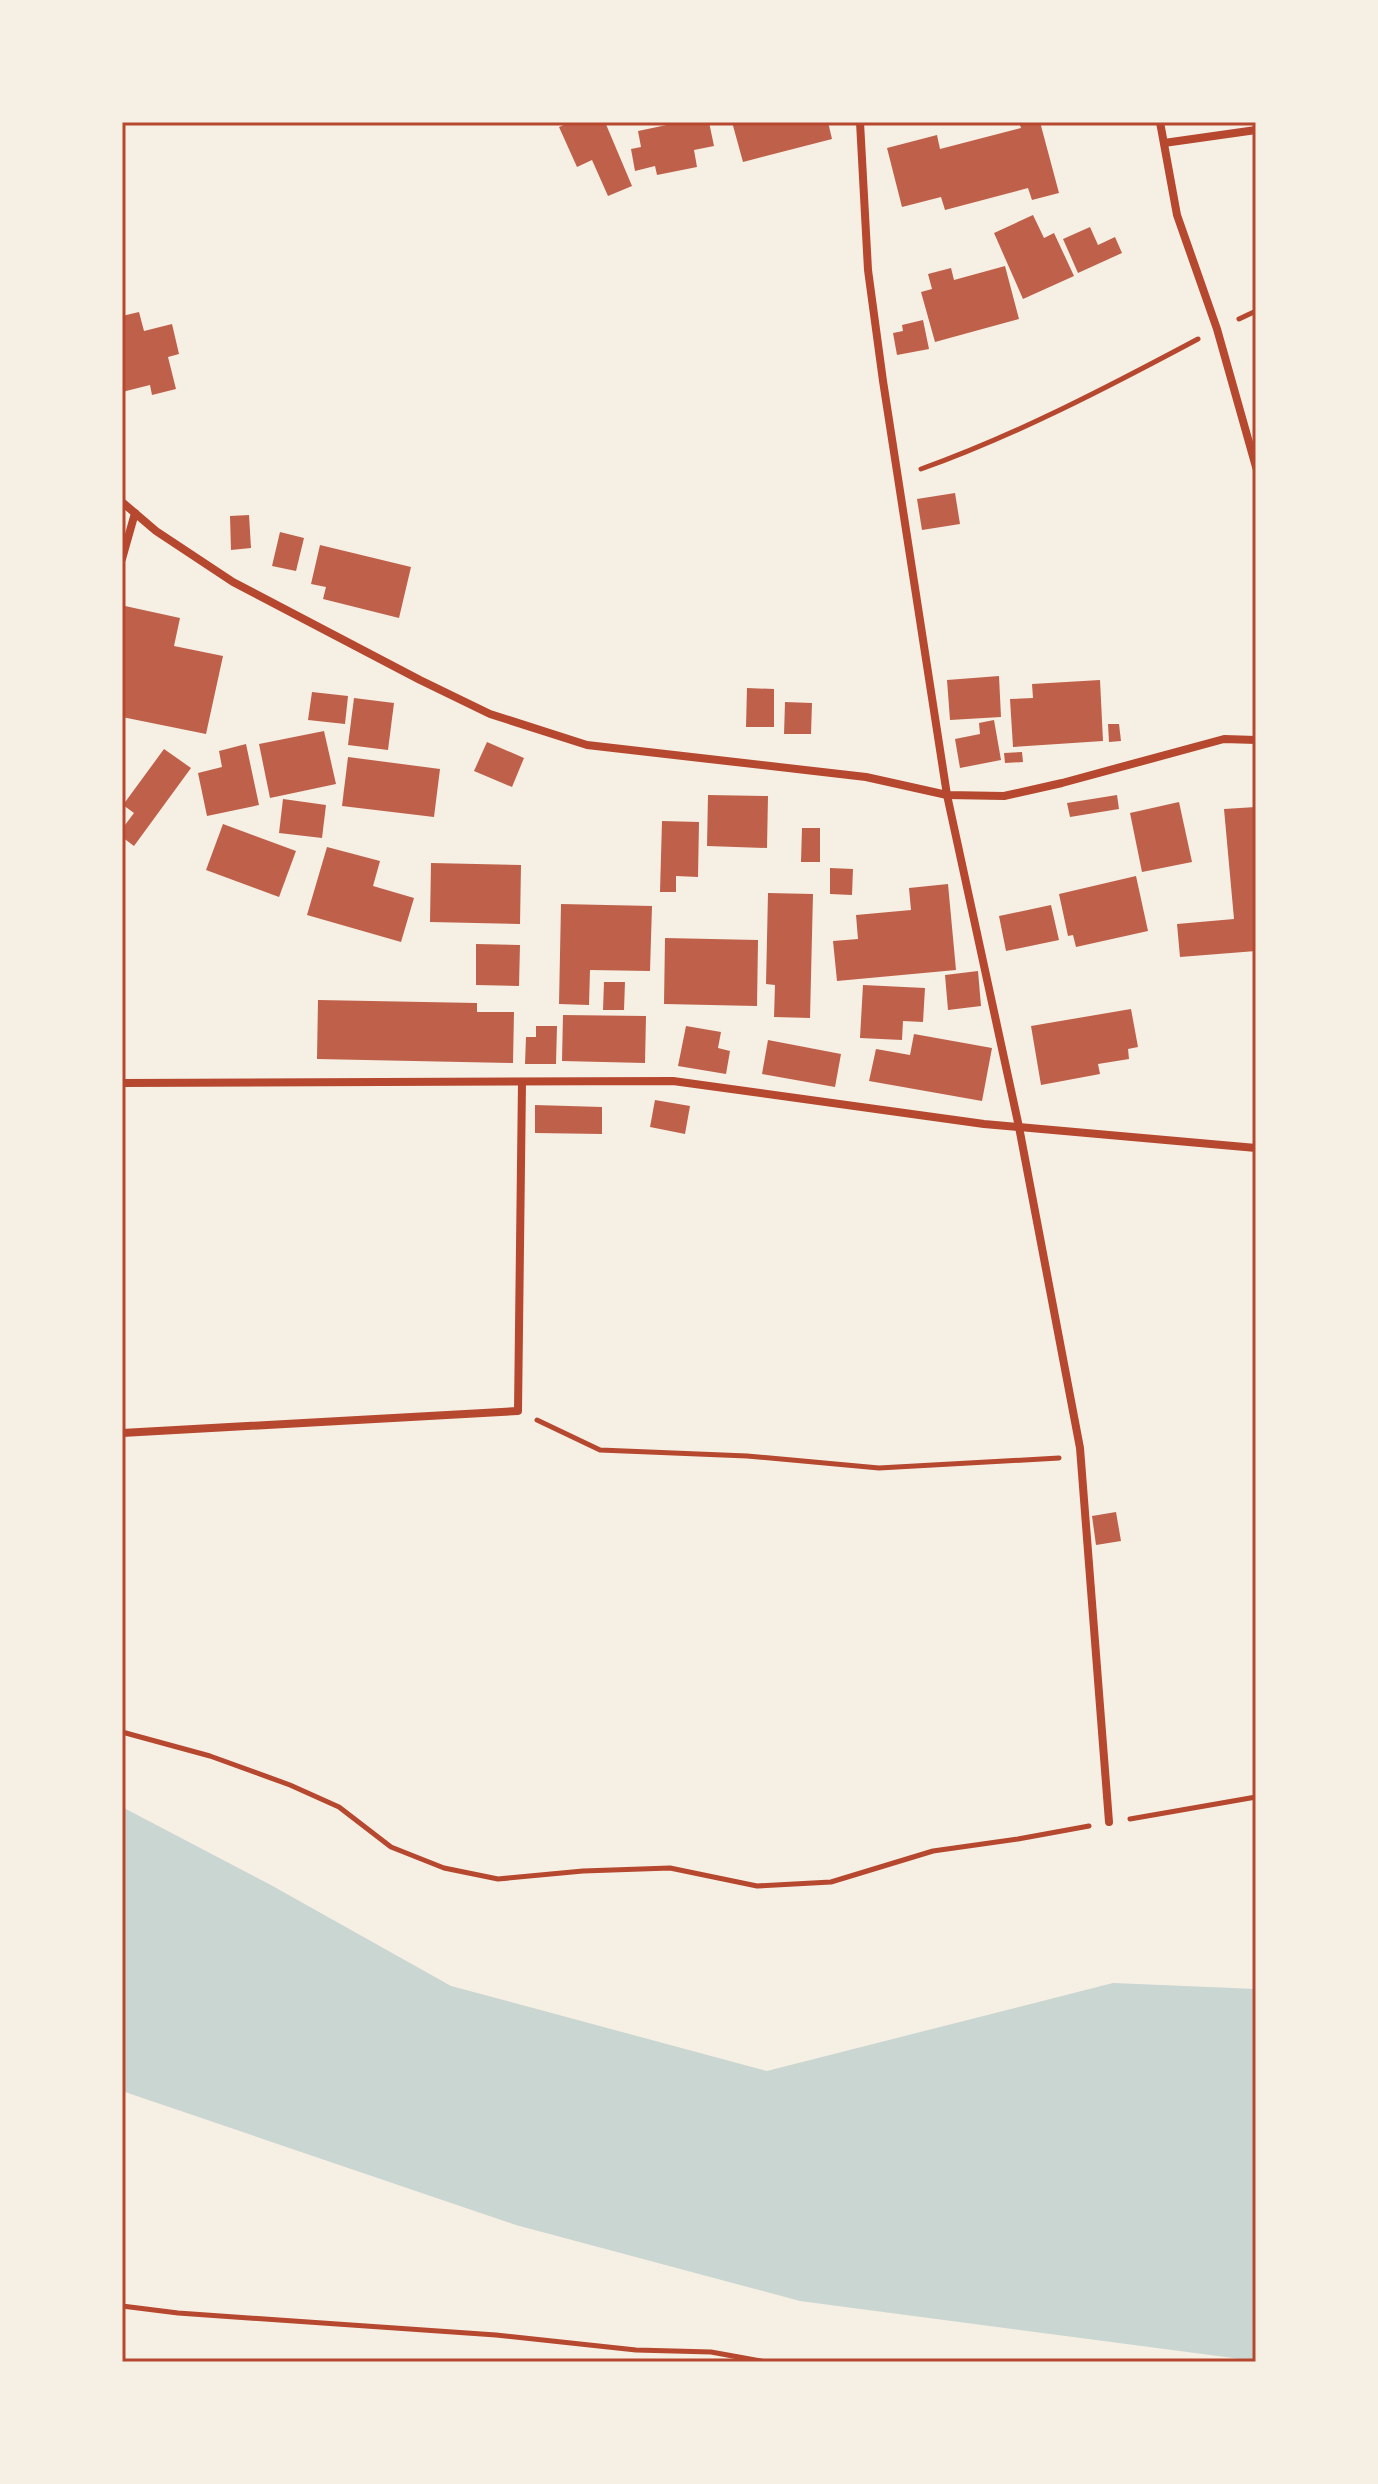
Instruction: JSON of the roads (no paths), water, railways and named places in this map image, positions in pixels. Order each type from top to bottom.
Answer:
[{"type":"street","points":[[860,122],[868,270],[947,795],[1019,1127],[1080,1457],[1109,1822]]},
{"type":"street","points":[[1160,122],[1177,215],[1217,329],[1256,467]]},
{"type":"street","points":[[1164,143],[1256,130]]},
{"type":"street","points":[[122,502],[156,531],[233,582],[490,714],[587,745],[866,777],[947,795],[1004,796],[1224,739],[1256,740]]},
{"type":"street","points":[[122,559],[135,513]]},
{"type":"street","points":[[122,1083],[673,1081],[968,1122],[1256,1148]]},
{"type":"street","points":[[122,1433],[518,1411],[522,1082]]}]
